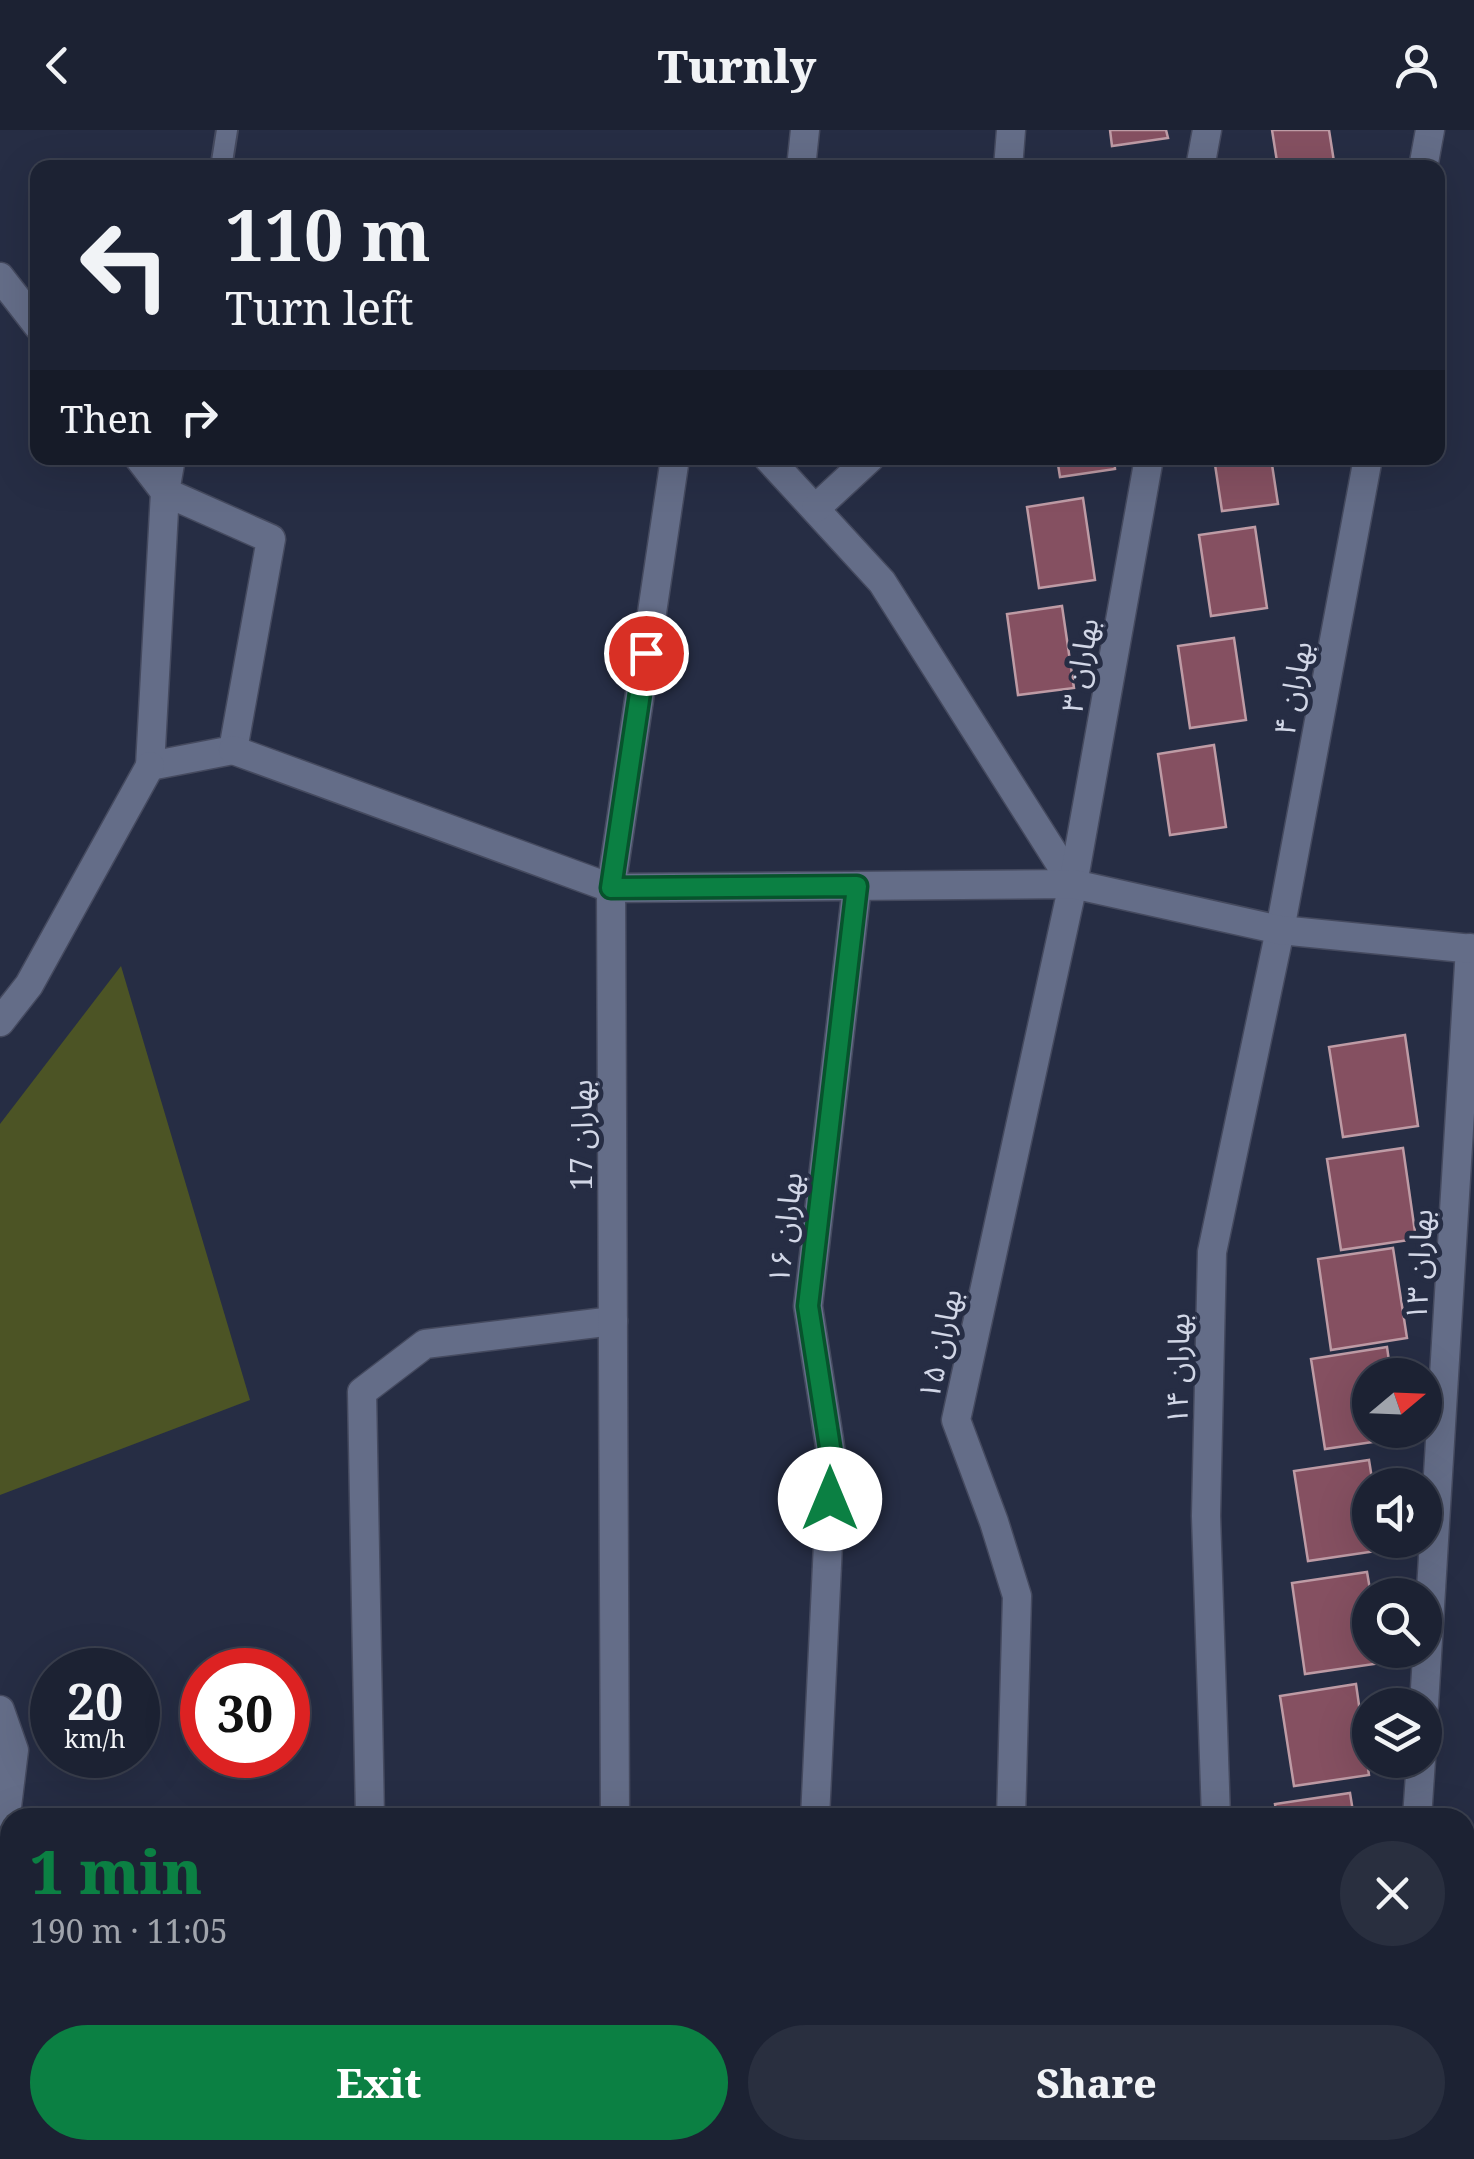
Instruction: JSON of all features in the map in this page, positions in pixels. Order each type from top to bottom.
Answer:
[{"type":"street","points":[[802,160],[805,130]]},
{"type":"street","points":[[1009,160],[1011,130]]},
{"type":"street","points":[[1201,160],[1207,130]]},
{"type":"street","points":[[1424,160],[1430,130]]},
{"type":"street","points":[[0,277],[30,316]]},
{"type":"street","points":[[144,465],[165,492],[271,538],[233,750]]},
{"type":"street","points":[[0,1022],[29,985],[150,766],[170,465]]},
{"type":"street","name":"بهاران 17","points":[[615,1808],[611,888],[674,465]]},
{"type":"street","points":[[775,465],[882,582],[1073,884]]},
{"type":"street","points":[[816,508],[862,465]]},
{"type":"street","name":"بهاران ۳","points":[[1073,884],[1148,465]]},
{"type":"street","name":"بهاران ۴","points":[[1280,930],[1367,465]]},
{"type":"street","points":[[150,766],[233,750],[611,888],[1073,884],[1280,930],[1472,948]]},
{"type":"street","name":"بهاران ۱۵","points":[[1012,1808],[1017,1596],[956,1420],[1073,884]]},
{"type":"street","name":"بهاران ۱۶","points":[[815,1808],[832,1460],[808,1306],[857,886]]},
{"type":"street","name":"بهاران ۱۴","points":[[1216,1808],[1206,1516],[1212,1252],[1280,930]]},
{"type":"street","name":"بهاران ۱۳","points":[[1425,1688],[1472,948]]},
{"type":"street","points":[[370,1808],[362,1392],[425,1344],[613,1321]]},
{"type":"street","points":[[0,1710],[14,1750],[7,1808]]},
{"type":"street","points":[[1418,1808],[1419,1778]]},
{"type":"lane","points":[[222,160],[227,130]]},
{"type":"green space","points":[[121,966],[250,1400],[0,1495],[0,1124]]},
{"type":"building","points":[[1110,130],[1166,130],[1168,138],[1112,146]]},
{"type":"building","points":[[1272,130],[1329,130],[1334,160],[1277,160]]},
{"type":"building","points":[[1058,465],[1115,465],[1115,469],[1060,477]]},
{"type":"building","points":[[1215,465],[1272,465],[1278,504],[1222,511]]},
{"type":"building","points":[[1083,498],[1095,580],[1039,588],[1027,507]]},
{"type":"building","points":[[1255,527],[1267,608],[1211,616],[1199,535]]},
{"type":"building","points":[[1062,606],[1074,688],[1018,695],[1007,614]]},
{"type":"building","points":[[1234,638],[1246,720],[1190,728],[1178,646]]},
{"type":"building","points":[[1214,745],[1226,827],[1170,835],[1158,754]]},
{"type":"building","points":[[1405,1035],[1418,1126],[1343,1137],[1329,1047]]},
{"type":"building","points":[[1403,1148],[1416,1239],[1341,1250],[1327,1159]]},
{"type":"building","points":[[1393,1248],[1407,1338],[1331,1350],[1318,1259]]},
{"type":"building","points":[[1387,1347],[1389,1358],[1352,1358],[1352,1445],[1325,1449],[1311,1359]]},
{"type":"building","points":[[1369,1460],[1370,1468],[1352,1468],[1352,1555],[1308,1561],[1294,1471]]},
{"type":"building","points":[[1367,1572],[1368,1578],[1352,1578],[1352,1667],[1305,1674],[1292,1583]]},
{"type":"building","points":[[1356,1684],[1357,1688],[1352,1688],[1352,1777],[1294,1786],[1280,1696]]},
{"type":"building","points":[[1350,1793],[1352,1808],[1276,1808],[1275,1804]]},
{"type":"route","points":[[646,653],[611,888],[857,886],[808,1306],[832,1460],[830,1499]]}]
